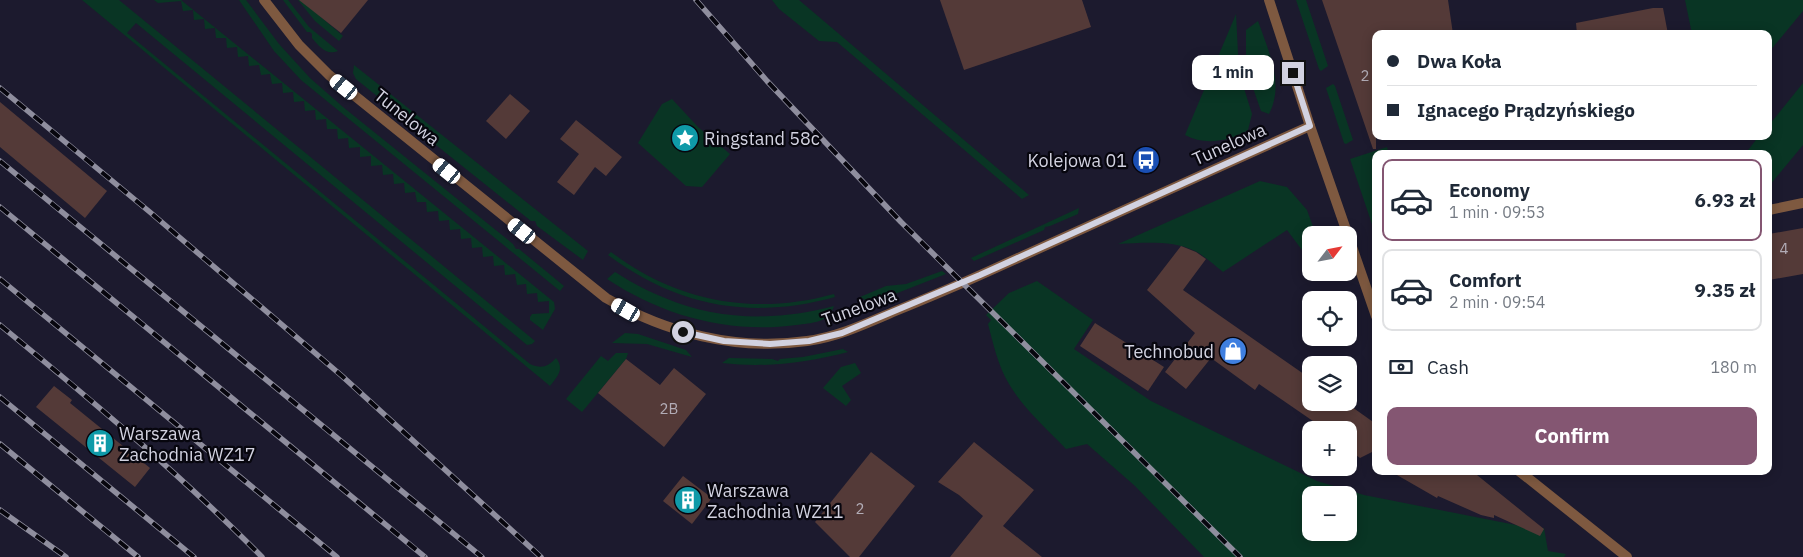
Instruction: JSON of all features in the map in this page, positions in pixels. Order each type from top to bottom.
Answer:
[{"type":"street","name":"Tunelowa","points":[[264,0],[299,45],[329,75],[606,298],[626,310],[663,326],[703,337],[744,343],[783,344],[809,341],[850,330],[980,275],[1310,126]]},
{"type":"street","points":[[1269,0],[1310,126],[1372,286]]},
{"type":"street","points":[[1772,209],[1803,203]]},
{"type":"street","points":[[1524,475],[1627,557]]},
{"type":"green space","points":[[82,0],[119,0],[535,341],[527,345],[136,23],[127,33],[530,364],[544,366],[556,358],[560,369],[550,386]]},
{"type":"green space","points":[[154,0],[181,0],[554,302],[555,309],[543,330],[530,320],[530,317],[532,314],[549,313],[549,301],[538,302],[537,293],[527,294],[526,284],[517,285],[515,274],[505,275],[504,265],[494,266],[493,256],[483,257],[482,247],[472,248],[471,238],[461,239],[460,229],[450,230],[449,220],[439,221],[438,211],[427,212],[426,202],[417,202],[415,192],[405,193],[404,183],[394,184],[393,174],[383,175],[382,165],[371,166],[371,156],[360,157],[360,147],[349,148],[348,138],[338,139],[337,129],[327,129],[326,119],[316,120],[315,110],[305,111],[304,101],[294,102],[293,92],[283,93],[282,83],[272,84],[270,74],[261,75],[259,65],[249,66],[248,56],[238,57],[237,47],[227,48],[226,38],[216,38],[215,28],[205,29],[204,19],[194,20],[193,10],[183,11],[181,1],[158,3]]},
{"type":"green space","points":[[239,0],[246,0],[279,44],[310,78],[343,107],[513,244],[516,249],[519,249],[564,286],[560,291],[301,80],[274,51]]},
{"type":"green space","points":[[283,0],[288,0],[309,27],[338,51],[330,52],[320,47],[312,38],[312,34],[307,32]]},
{"type":"green space","points":[[298,0],[301,0],[343,36],[339,41],[315,21]]},
{"type":"green space","points":[[772,0],[799,0],[1029,195],[1022,199],[837,42],[819,41],[779,9]]},
{"type":"green space","points":[[1296,0],[1306,0],[1328,66],[1321,71],[1319,69]]},
{"type":"green space","points":[[1685,0],[1803,0],[1803,11],[1772,48],[1772,30],[1691,30]]},
{"type":"green space","points":[[1236,14],[1239,72],[1252,114],[1248,130],[1233,137],[1217,141],[1201,140],[1185,135]]},
{"type":"green space","points":[[1258,21],[1270,55],[1275,79],[1274,103],[1269,114],[1261,111],[1246,68],[1246,30]]},
{"type":"green space","points":[[354,65],[588,251],[583,260],[537,226],[535,221],[531,221],[431,141],[429,136],[426,136],[356,79],[353,73]]},
{"type":"green space","points":[[1803,83],[1803,145],[1772,182],[1772,150],[1748,150],[1756,140],[1772,140],[1772,121]]},
{"type":"green space","points":[[1333,84],[1353,140],[1346,144],[1344,143],[1326,88]]},
{"type":"green space","points":[[672,99],[698,127],[730,154],[702,187],[686,186],[638,143],[662,104]]},
{"type":"green space","points":[[1372,152],[1372,224],[1350,159]]},
{"type":"green space","points":[[1260,181],[1287,187],[1307,210],[1313,226],[1302,226],[1302,250],[1287,230],[1223,272],[1202,255],[1177,245],[1157,243],[1118,244]]},
{"type":"green space","points":[[1079,208],[1078,214],[1045,227],[1044,230],[974,261],[971,258]]},
{"type":"green space","points":[[611,252],[636,269],[662,283],[689,293],[717,300],[746,304],[775,304],[804,301],[834,294],[835,297],[804,304],[774,307],[745,308],[716,304],[688,297],[661,287],[634,273],[608,255]]},
{"type":"green space","points":[[942,271],[946,274],[877,301],[867,301],[860,297],[886,286],[906,284]]},
{"type":"green space","points":[[615,272],[642,287],[685,306],[727,315],[770,316],[813,311],[834,306],[832,312],[824,319],[808,324],[746,327],[722,324],[674,312],[628,292],[607,279]]},
{"type":"green space","points":[[1037,281],[1093,320],[1074,349],[1151,401],[1302,474],[1302,476],[1334,486],[1302,486],[1302,541],[1357,541],[1357,493],[1526,527],[1544,528],[1548,551],[1566,554],[1564,557],[1204,557],[1135,486],[1087,444],[1066,449],[1035,418],[1005,377],[988,324],[991,320],[986,315],[1009,293]]},
{"type":"green space","points":[[625,333],[638,334],[686,350],[692,357],[647,344],[612,343]]},
{"type":"green space","points":[[843,349],[848,352],[785,364],[722,363],[729,358],[772,359],[778,361],[780,359],[803,357]]},
{"type":"green space","points":[[616,353],[628,353],[626,359],[582,412],[566,399],[601,356],[608,361]]},
{"type":"green space","points":[[855,363],[861,373],[842,386],[851,400],[846,406],[823,388],[841,367]]},
{"type":"building","points":[[299,0],[368,0],[341,33]]},
{"type":"building","points":[[940,0],[1082,0],[1091,27],[964,70]]},
{"type":"building","points":[[1322,0],[1448,0],[1452,30],[1372,30],[1372,140],[1376,140],[1376,149],[1373,149]]},
{"type":"building","points":[[1653,8],[1663,8],[1667,30],[1577,30],[1576,23]]},
{"type":"building","points":[[510,94],[530,111],[506,139],[486,121]]},
{"type":"building","points":[[0,102],[107,191],[85,218],[0,147]]},
{"type":"building","points":[[576,120],[622,157],[606,176],[595,167],[574,195],[557,182],[579,154],[560,139]]},
{"type":"building","points":[[1803,228],[1803,274],[1772,279],[1772,233]]},
{"type":"building","points":[[1181,246],[1196,252],[1206,259],[1183,290],[1302,373],[1302,411],[1357,411],[1372,421],[1372,452],[1360,458],[1357,456],[1357,421],[1313,421],[1259,384],[1255,390],[1211,358],[1186,389],[1165,372],[1195,333],[1147,290]]},
{"type":"building","points":[[1095,323],[1164,367],[1148,391],[1080,346]]},
{"type":"building","points":[[626,359],[660,385],[674,368],[706,394],[664,447],[598,393]]},
{"type":"building","name":"Warszawa Zachodnia WZ17","points":[[54,386],[72,400],[70,403],[150,468],[135,487],[36,407]]},
{"type":"building","points":[[974,442],[1034,490],[1003,526],[1042,557],[950,557],[983,516],[959,495],[938,482]]},
{"type":"building","points":[[871,452],[915,486],[859,557],[850,557],[815,522]]},
{"type":"building","points":[[1397,475],[1477,475],[1544,529],[1540,536],[1494,515],[1494,518],[1481,515],[1438,496],[1437,498]]},
{"type":"building","name":"Warszawa Zachodnia WZ11","points":[[683,476],[712,498],[692,524],[663,501]]},
{"type":"railway","points":[[696,0],[767,81],[901,222],[1240,557]]},
{"type":"railway","points":[[0,88],[151,213],[342,376],[541,557]]},
{"type":"railway","points":[[0,161],[482,557]]},
{"type":"railway","points":[[0,207],[425,557]]},
{"type":"railway","points":[[0,279],[337,557]]},
{"type":"railway","points":[[0,325],[167,467],[262,557]]},
{"type":"railway","points":[[0,397],[194,557]]},
{"type":"railway","points":[[0,444],[138,557]]},
{"type":"railway","points":[[0,510],[66,557]]},
{"type":"place","name":"Ringstand 58c","points":[[685,138]]},
{"type":"place","name":"Kolejowa 01","points":[[1146,160]]},
{"type":"place","name":"Technobud","points":[[1233,351]]},
{"type":"place","name":"Warszawa Zachodnia WZ17","points":[[100,443]]},
{"type":"place","name":"Warszawa Zachodnia WZ11","points":[[688,500]]},
{"type":"route","points":[[683,332],[724,341],[744,343],[783,344],[809,341],[842,333],[956,286],[1310,126],[1293,73]]}]
